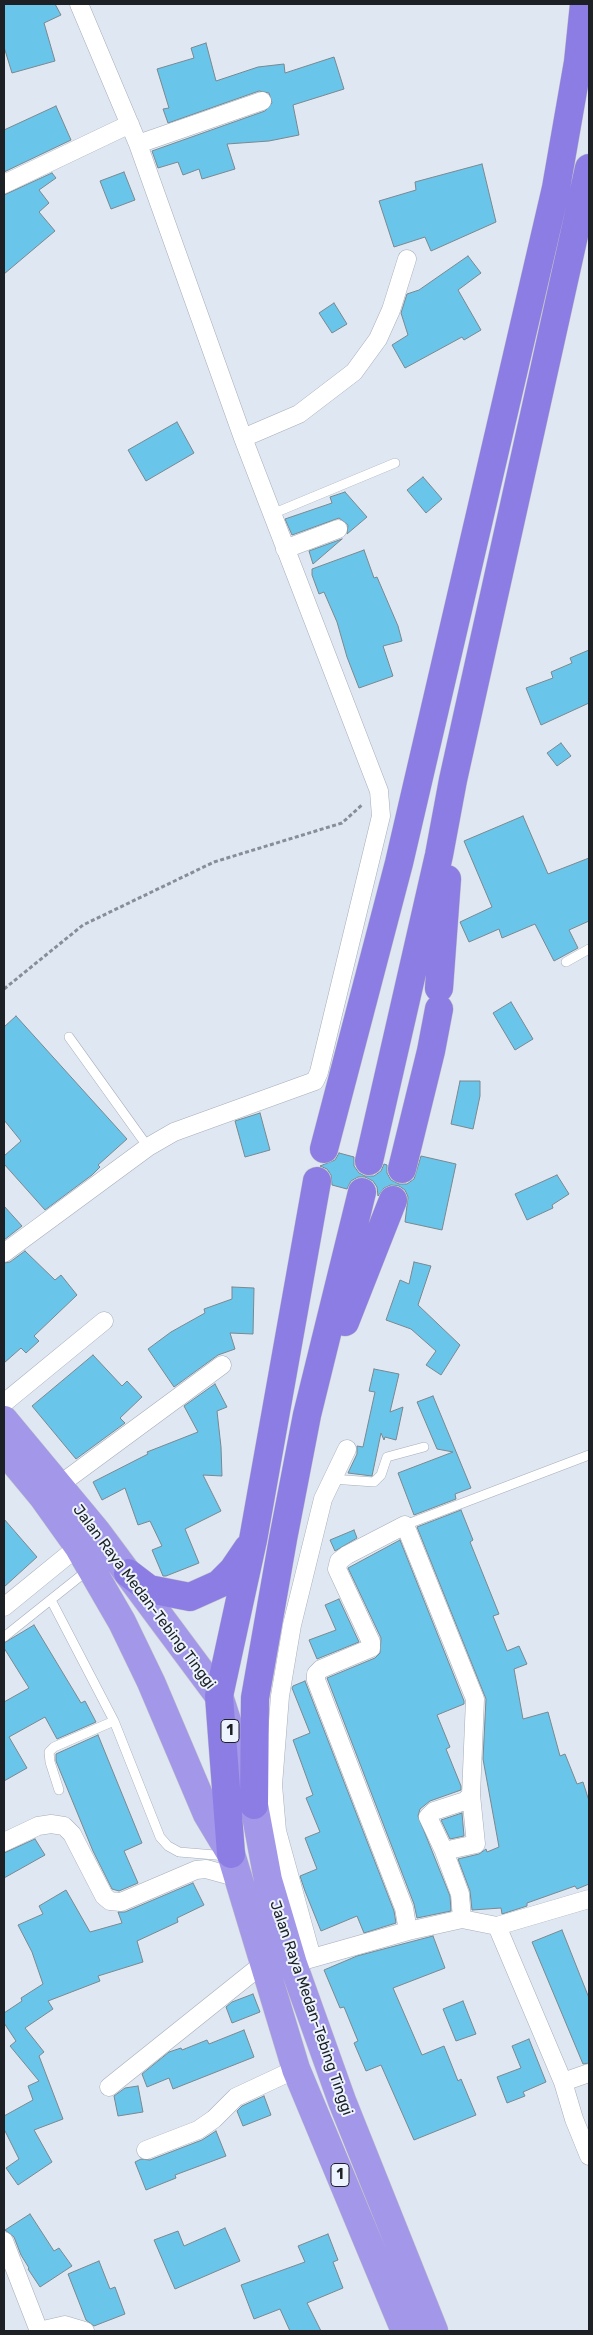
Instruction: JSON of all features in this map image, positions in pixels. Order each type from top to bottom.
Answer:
[{"type":"highway","points":[[324,1149],[399,863],[556,188],[578,62],[584,4]]},
{"type":"highway","points":[[369,1161],[439,855],[453,780],[589,168]]},
{"type":"highway","points":[[402,1169],[431,1052],[439,999],[453,780]]},
{"type":"highway","points":[[234,1863],[219,1696],[253,1540],[317,1181]]},
{"type":"highway","points":[[254,1805],[255,1698],[283,1539],[307,1414],[362,1192]]},
{"type":"highway","points":[[307,1414],[393,1200]]},
{"type":"highway","name":"Jalan Raya Medan-Tebing Tinggi","points":[[4,1420],[88,1549],[151,1682],[207,1814],[234,1863],[296,2069],[405,2331]]},
{"type":"highway","name":"Jalan Raya Medan-Tebing Tinggi","points":[[4,1450],[50,1491]]},
{"type":"highway","points":[[128,1573],[149,1589],[190,1597],[219,1584],[233,1570],[253,1540]]},
{"type":"highway","name":"Jalan Raya Medan-Tebing Tinggi","points":[[88,1549],[128,1573],[219,1696],[254,1805],[268,1880],[302,1961],[342,2101],[434,2331]]},
{"type":"street","points":[[4,1253],[148,1147],[174,1132],[315,1081],[319,1072],[381,816],[379,790],[243,438],[138,144],[79,4]]},
{"type":"street","points":[[138,144],[262,101]]},
{"type":"street","points":[[4,184],[130,124]]},
{"type":"street","points":[[243,438],[299,414],[354,372],[378,339],[391,310],[407,260]]},
{"type":"street","points":[[285,549],[338,529]]},
{"type":"street","points":[[4,1403],[104,1321]]},
{"type":"street","points":[[50,1491],[222,1365]]},
{"type":"street","points":[[347,1449],[323,1499],[292,1625],[280,1696],[273,1785],[277,1831],[302,1961],[408,1931],[462,1919],[497,1926],[589,1899]]},
{"type":"street","points":[[408,1931],[404,1908],[316,1680],[316,1674],[321,1669],[371,1648],[371,1642],[337,1569],[339,1561],[406,1525],[475,1699],[471,1795],[476,1844],[444,1851]]},
{"type":"street","points":[[4,1607],[88,1549]]},
{"type":"street","points":[[462,1919],[460,1894],[444,1851],[428,1816],[434,1811],[465,1801],[471,1795]]},
{"type":"street","points":[[4,1842],[38,1826],[51,1824],[64,1826],[72,1834],[104,1896],[110,1901],[121,1902],[196,1870],[234,1863]]},
{"type":"street","points":[[497,1926],[563,2082],[574,2119],[589,2156]]},
{"type":"street","points":[[109,2087],[264,1963]]},
{"type":"street","points":[[146,2150],[198,2130],[214,2119],[236,2096],[296,2069]]},
{"type":"street","points":[[563,2082],[589,2073]]},
{"type":"street","points":[[4,2240],[39,2331],[65,2325],[85,2331]]},
{"type":"lane","points":[[272,514],[395,463]]},
{"type":"lane","points":[[566,962],[589,949]]},
{"type":"lane","points":[[69,1037],[148,1147]]},
{"type":"lane","points":[[332,1479],[374,1482],[381,1475],[387,1457],[424,1447]]},
{"type":"lane","points":[[406,1525],[589,1455]]},
{"type":"lane","points":[[4,1637],[51,1600],[88,1549]]},
{"type":"lane","points":[[51,1600],[114,1721],[160,1837],[168,1846],[179,1852],[234,1863]]},
{"type":"lane","points":[[58,1790],[49,1752],[114,1721]]},
{"type":"path","points":[[4,989],[83,925],[214,862],[342,823],[379,790]]},
{"type":"building","points":[[4,4],[55,4],[61,15],[44,23],[55,61],[12,73],[4,47]]},
{"type":"building","points":[[206,43],[216,81],[258,67],[284,64],[285,73],[334,57],[344,89],[293,105],[299,135],[269,141],[227,144],[235,169],[202,179],[199,169],[183,175],[178,162],[158,168],[152,151],[265,111],[272,103],[269,93],[259,91],[168,123],[163,109],[169,108],[157,69],[194,58],[191,48]]},
{"type":"building","points":[[56,106],[71,140],[4,172],[4,130]]},
{"type":"building","points":[[482,164],[496,222],[431,251],[425,237],[394,247],[379,201],[416,190],[415,182]]},
{"type":"building","points":[[124,172],[135,200],[111,209],[100,181]]},
{"type":"building","points":[[52,173],[56,178],[39,190],[49,203],[39,212],[55,231],[4,274],[4,195]]},
{"type":"building","points":[[468,256],[481,273],[458,290],[481,330],[464,340],[462,337],[405,368],[392,345],[408,335],[401,313],[407,294],[419,290]]},
{"type":"building","points":[[334,303],[347,324],[332,333],[319,313]]},
{"type":"building","points":[[177,422],[194,453],[146,481],[128,450]]},
{"type":"building","points":[[423,477],[442,499],[426,513],[407,490]]},
{"type":"building","points":[[345,492],[367,517],[347,534],[348,525],[339,518],[292,535],[285,519],[332,503],[330,497]]},
{"type":"building","points":[[342,539],[313,564],[309,551]]},
{"type":"building","points":[[364,550],[374,578],[377,577],[398,626],[402,641],[383,646],[393,676],[359,688],[347,657],[337,622],[324,592],[319,594],[312,575],[312,569]]},
{"type":"building","points":[[589,650],[589,703],[541,725],[526,688],[553,678],[551,672],[572,663],[570,658]]},
{"type":"building","points":[[561,743],[571,756],[557,766],[547,753]]},
{"type":"building","points":[[523,816],[548,874],[589,858],[589,921],[569,930],[578,948],[554,961],[535,924],[502,938],[499,929],[469,942],[460,922],[492,907],[464,841]]},
{"type":"building","points":[[511,1002],[533,1039],[515,1050],[493,1013]]},
{"type":"building","points":[[16,1016],[127,1139],[98,1165],[100,1167],[92,1175],[45,1210],[4,1164],[4,1156],[21,1141],[4,1120],[4,1027]]},
{"type":"building","points":[[460,1081],[480,1081],[480,1096],[473,1129],[451,1124]]},
{"type":"building","points":[[260,1113],[270,1150],[245,1157],[235,1121]]},
{"type":"building","points":[[339,1153],[354,1157],[354,1166],[359,1173],[365,1176],[374,1176],[381,1171],[384,1164],[387,1165],[387,1173],[391,1180],[399,1184],[407,1184],[414,1179],[421,1156],[456,1164],[442,1230],[405,1222],[408,1197],[405,1190],[399,1186],[391,1185],[384,1188],[378,1196],[377,1187],[373,1181],[365,1177],[358,1177],[351,1181],[347,1189],[332,1185],[331,1175],[327,1169],[320,1166],[335,1160]]},
{"type":"building","points":[[557,1175],[569,1194],[552,1205],[553,1208],[527,1220],[515,1194]]},
{"type":"building","points":[[4,1206],[22,1226],[4,1240]]},
{"type":"building","points":[[25,1251],[55,1280],[61,1275],[77,1295],[34,1336],[39,1341],[26,1353],[21,1348],[4,1363],[4,1263],[10,1262]]},
{"type":"building","points":[[414,1262],[431,1266],[418,1305],[460,1345],[441,1375],[426,1365],[436,1351],[411,1329],[386,1320],[400,1280],[409,1284]]},
{"type":"building","points":[[232,1287],[254,1288],[253,1334],[230,1333],[235,1349],[218,1355],[174,1387],[148,1349],[171,1332],[205,1313],[204,1309],[232,1299]]},
{"type":"building","points":[[93,1355],[122,1386],[127,1381],[142,1397],[120,1418],[125,1423],[76,1459],[32,1406]]},
{"type":"building","points":[[374,1369],[399,1374],[390,1412],[403,1407],[396,1440],[385,1437],[384,1440],[381,1433],[372,1476],[348,1473],[357,1454],[357,1446],[363,1447],[375,1392],[369,1391]]},
{"type":"building","points":[[215,1384],[227,1407],[217,1411],[222,1476],[203,1475],[221,1511],[185,1529],[199,1563],[163,1576],[152,1550],[162,1546],[150,1521],[138,1525],[125,1488],[102,1500],[93,1482],[148,1454],[147,1452],[198,1432],[184,1406]]},
{"type":"building","points":[[433,1396],[471,1488],[455,1494],[456,1499],[414,1515],[398,1473],[453,1452],[437,1449],[417,1402]]},
{"type":"building","points":[[461,1510],[473,1540],[470,1542],[499,1614],[493,1616],[507,1651],[519,1646],[527,1664],[514,1669],[523,1719],[548,1712],[560,1756],[565,1754],[577,1784],[583,1782],[589,1801],[589,1884],[577,1889],[575,1886],[502,1914],[501,1908],[472,1910],[470,1891],[458,1859],[479,1854],[486,1849],[487,1852],[499,1847],[483,1759],[486,1699],[417,1527]]},
{"type":"building","points":[[4,1519],[37,1557],[4,1587]]},
{"type":"building","points":[[354,1530],[357,1538],[335,1551],[330,1540]]},
{"type":"building","points":[[400,1540],[464,1701],[464,1704],[437,1715],[450,1747],[446,1749],[461,1790],[430,1801],[420,1809],[418,1816],[450,1896],[451,1911],[417,1918],[414,1904],[327,1678],[375,1658],[380,1653],[381,1638],[348,1568]]},
{"type":"building","points":[[339,1599],[359,1642],[317,1659],[309,1640],[336,1630],[325,1605]]},
{"type":"building","points":[[34,1625],[81,1703],[85,1701],[96,1722],[57,1739],[45,1717],[9,1737],[27,1768],[4,1781],[4,1702],[29,1688],[4,1648],[4,1643]]},
{"type":"building","points":[[305,1681],[394,1911],[396,1923],[364,1933],[357,1916],[321,1931],[300,1876],[317,1869],[305,1838],[320,1832],[306,1798],[313,1795],[293,1740],[310,1733],[292,1688]]},
{"type":"building","points":[[98,1735],[142,1843],[124,1851],[138,1883],[119,1891],[112,1889],[93,1851],[56,1761],[56,1754]]},
{"type":"building","points":[[462,1813],[464,1836],[450,1839],[441,1820]]},
{"type":"building","points":[[35,1839],[45,1855],[4,1878],[4,1853]]},
{"type":"building","points":[[193,1883],[204,1905],[177,1918],[178,1922],[137,1941],[143,1962],[98,1976],[100,1981],[48,2001],[53,2009],[25,2028],[44,2052],[39,2056],[63,2119],[34,2130],[52,2162],[18,2185],[6,2168],[19,2159],[4,2129],[4,2116],[33,2100],[28,2086],[39,2081],[10,2046],[16,2041],[4,2023],[4,2013],[22,2001],[21,1998],[43,1984],[32,1952],[18,1925],[43,1914],[39,1906],[66,1890],[90,1932],[122,1923],[118,1912],[125,1912]]},
{"type":"building","points":[[562,1930],[589,1998],[589,2063],[583,2064],[532,1942]]},
{"type":"building","points":[[433,1936],[445,1968],[393,1988],[422,2055],[444,2046],[458,2081],[461,2079],[476,2115],[414,2140],[381,2065],[366,2071],[354,2043],[358,2041],[344,2007],[340,2008],[324,1970],[357,1956]]},
{"type":"building","points":[[253,1994],[260,2012],[232,2023],[226,2007],[232,2002]]},
{"type":"building","points":[[463,2001],[476,2034],[456,2041],[443,2009]]},
{"type":"building","points":[[244,2030],[254,2057],[173,2089],[169,2078],[147,2087],[142,2074],[169,2052],[181,2048],[182,2050],[207,2040],[209,2044]]},
{"type":"building","points":[[529,2039],[546,2082],[523,2092],[525,2096],[507,2103],[497,2077],[521,2068],[512,2046]]},
{"type":"building","points":[[138,2086],[143,2112],[118,2116],[114,2096],[125,2088]]},
{"type":"building","points":[[264,2096],[271,2115],[243,2126],[237,2111],[242,2106]]},
{"type":"building","points":[[216,2131],[226,2156],[175,2175],[176,2178],[146,2190],[135,2162],[141,2159],[150,2160],[202,2140]]},
{"type":"building","points":[[30,2214],[54,2251],[59,2248],[72,2266],[40,2287],[28,2269],[14,2237],[5,2230]]},
{"type":"building","points":[[225,2228],[240,2261],[175,2289],[154,2240],[178,2231],[184,2246]]},
{"type":"building","points":[[328,2234],[338,2260],[333,2262],[343,2288],[307,2303],[321,2331],[290,2331],[280,2309],[254,2319],[241,2285],[305,2262],[298,2246]]},
{"type":"building","points":[[99,2261],[110,2289],[115,2287],[125,2314],[94,2326],[86,2320],[68,2274]]}]
